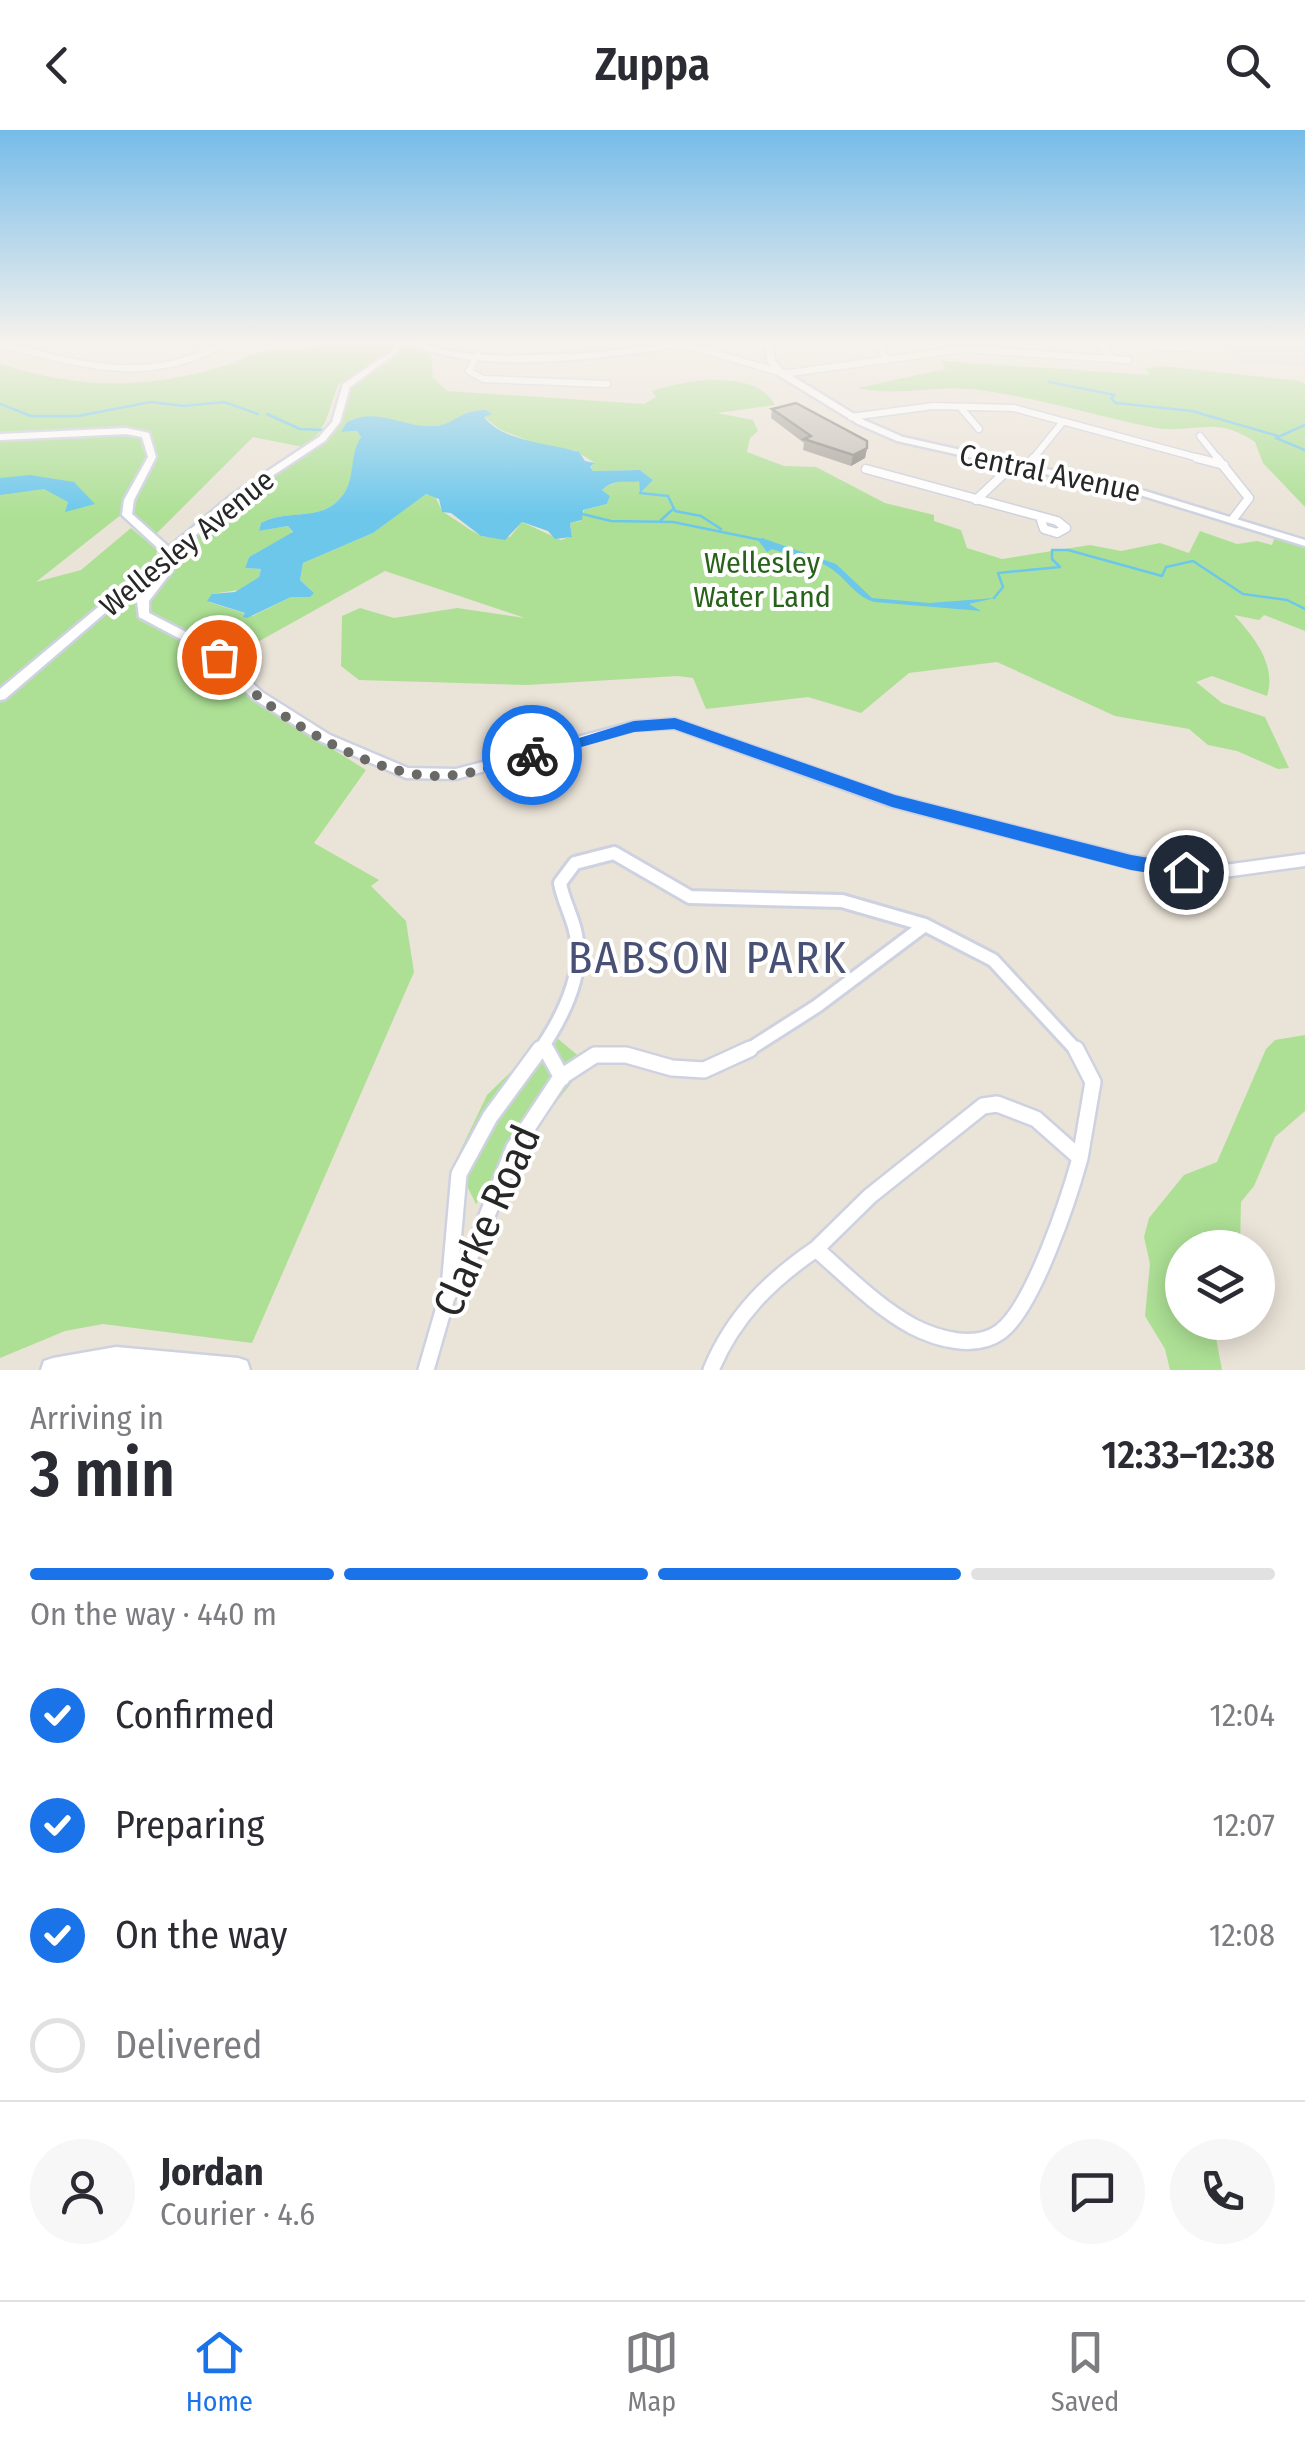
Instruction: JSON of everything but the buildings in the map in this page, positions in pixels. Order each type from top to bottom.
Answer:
[{"type":"main road","name":"Wellesley Avenue","points":[[0,696],[170,560],[236,496],[322,440],[339,415],[343,400]]},
{"type":"main road","name":"Central Avenue","points":[[824,400],[902,440],[1232,519],[1305,543]]},
{"type":"main road","points":[[0,437],[144,434],[152,457],[127,513],[136,528],[170,560],[142,601],[144,616],[208,649],[257,696],[325,738],[406,773],[456,774],[634,726],[675,723],[892,801],[1131,862],[1210,873],[1305,860]]},
{"type":"main road","points":[[53,1370],[116,1359],[238,1370]]},
{"type":"street","points":[[851,417],[960,406],[1029,411],[1062,424],[1224,465]]},
{"type":"street","points":[[960,406],[979,429]]},
{"type":"street","points":[[1026,467],[1062,424]]},
{"type":"street","points":[[1200,436],[1250,502],[1232,519]]},
{"type":"street","points":[[976,500],[1013,464]]},
{"type":"street","points":[[866,469],[1040,517]]},
{"type":"street","points":[[446,1298],[454,1255],[449,1221],[460,1172],[494,1107],[544,1045],[570,1000],[577,972],[576,923],[560,883],[564,873],[586,857],[614,853],[690,897],[842,901],[926,925],[992,959],[1081,1057],[1094,1079],[1093,1106],[1080,1158],[1043,1259],[1018,1310],[1003,1330],[985,1339],[956,1341],[921,1332],[816,1249]]},
{"type":"street","name":"Clarke Road","points":[[426,1370],[446,1298],[470,1258],[512,1154],[562,1078],[580,1062],[601,1054],[627,1054],[655,1067],[707,1069],[773,1034],[926,925]]},
{"type":"street","points":[[544,1045],[562,1078]]},
{"type":"street","points":[[711,1370],[732,1326],[757,1296],[816,1249],[870,1196],[984,1106],[998,1101],[1014,1104],[1080,1158]]},
{"type":"green space","points":[[0,400],[333,400],[318,434],[303,447],[253,437],[154,536],[132,511],[156,456],[150,434],[128,430],[0,436]]},
{"type":"green space","name":"Wellesley Water Land","points":[[341,400],[581,400],[644,404],[651,400],[771,400],[775,405],[717,413],[753,420],[758,431],[750,438],[747,452],[784,466],[816,467],[885,503],[934,515],[934,521],[961,530],[967,548],[1002,559],[1090,545],[1121,551],[1160,543],[1189,553],[1200,531],[1237,544],[1257,541],[1272,545],[1275,536],[1305,547],[1305,631],[1264,615],[1259,620],[1234,615],[1256,642],[1266,663],[1267,696],[1212,676],[1196,682],[1222,703],[1265,717],[1289,768],[1278,769],[1237,751],[1208,745],[1189,729],[1115,716],[997,662],[909,673],[861,713],[808,697],[706,709],[693,678],[678,676],[527,685],[359,680],[341,666],[342,616],[360,608],[394,618],[457,608],[525,618],[385,571],[229,658],[149,613],[146,603],[178,558],[174,553],[334,427]],"holes":[[[486,410],[490,414],[484,417],[501,430],[547,448],[574,450],[595,463],[590,468],[593,471],[640,470],[653,480],[640,491],[639,481],[607,486],[602,490],[610,496],[607,504],[584,510],[581,521],[570,523],[572,536],[561,540],[522,522],[510,537],[484,537],[442,511],[435,496],[425,494],[373,533],[303,563],[300,580],[311,590],[310,597],[291,597],[253,616],[209,602],[212,594],[239,590],[259,577],[261,569],[245,568],[249,557],[293,533],[288,526],[259,531],[261,523],[318,512],[338,501],[349,484],[361,437],[357,431],[342,432],[347,422],[369,417],[434,426]]]},
{"type":"green space","points":[[1033,400],[1305,400],[1305,507],[1263,463],[1255,442],[1240,433],[1214,427],[1151,427]]},
{"type":"green space","points":[[140,435],[147,457],[122,514],[36,582],[81,570],[131,528],[157,550],[156,556],[0,691],[0,439]]},
{"type":"green space","points":[[159,568],[135,602],[139,620],[210,656],[250,697],[366,770],[314,843],[379,880],[371,886],[406,921],[414,972],[252,1343],[103,1324],[65,1331],[0,1358],[0,701]]},
{"type":"green space","points":[[551,1033],[587,1063],[476,1204],[455,1162],[487,1095]]},
{"type":"green space","points":[[1305,1035],[1305,1111],[1275,1137],[1254,1186],[1241,1202],[1240,1230],[1165,1230],[1165,1340],[1216,1340],[1222,1370],[1170,1370],[1165,1349],[1145,1316],[1150,1264],[1144,1237],[1149,1218],[1184,1175],[1217,1162],[1266,1049],[1275,1040]]},
{"type":"water","points":[[486,410],[492,414],[484,417],[503,432],[579,452],[585,461],[595,463],[590,467],[593,471],[640,470],[653,480],[640,493],[639,481],[607,486],[602,490],[610,496],[607,504],[583,510],[582,520],[570,523],[572,537],[555,539],[548,531],[522,522],[505,540],[481,536],[451,513],[442,512],[439,499],[426,494],[373,533],[303,563],[300,580],[314,593],[310,597],[291,597],[247,618],[243,617],[245,613],[207,601],[212,594],[235,592],[259,577],[261,569],[245,568],[249,557],[293,532],[288,526],[259,531],[261,523],[318,512],[338,501],[349,483],[361,437],[357,431],[341,432],[347,422],[369,416],[434,426]]},
{"type":"water","points":[[30,475],[74,482],[95,504],[65,512],[68,502],[44,489],[0,495],[0,478]]},
{"type":"water","points":[[762,538],[836,564],[872,598],[929,603],[995,598],[969,604],[981,611],[874,602],[819,562],[772,549],[767,552],[758,540]]},
{"type":"waterway","points":[[1113,400],[1192,411],[1278,436]]},
{"type":"waterway","points":[[0,404],[31,416],[78,416],[151,402],[184,406],[224,402],[258,414]]},
{"type":"waterway","points":[[267,414],[300,429],[324,430]]},
{"type":"waterway","points":[[1305,425],[1276,438],[1305,450]]},
{"type":"waterway","points":[[640,493],[668,496],[675,511],[701,516],[721,529]]},
{"type":"waterway","points":[[661,520],[672,510]]},
{"type":"waterway","points":[[582,514],[611,521],[673,522],[761,540]]},
{"type":"waterway","points":[[994,598],[1003,587],[998,573],[1060,567],[1052,559],[1052,550],[1068,550],[1162,576],[1166,567],[1193,561],[1243,594],[1287,600],[1305,609]]},
{"type":"way so far","points":[[219,657],[262,699],[343,748],[392,769],[440,776],[532,755]]},
{"type":"district","name":"BABSON PARK","points":[[708,958]]},
{"type":"route","points":[[532,755],[634,726],[675,723],[892,801],[1131,862],[1186,872]]}]
